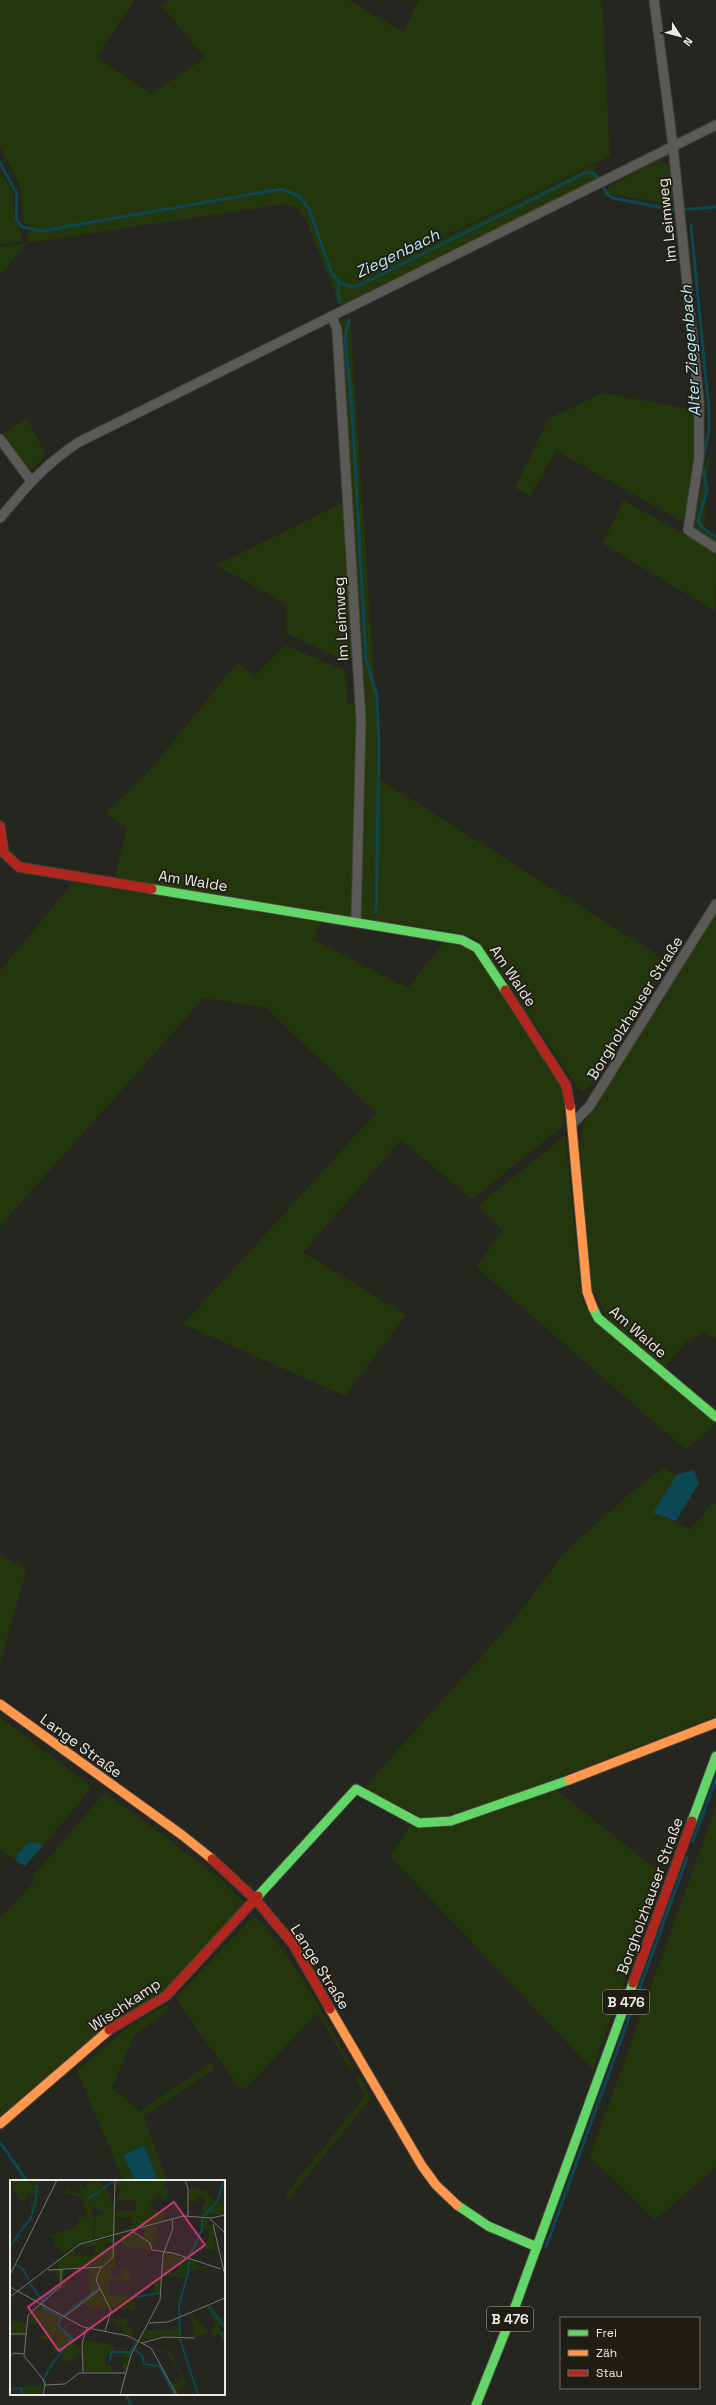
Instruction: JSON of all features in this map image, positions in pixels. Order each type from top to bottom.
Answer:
[{"type":"street","points":[[654,0],[673,146]]},
{"type":"street","name":"Im Leimweg","points":[[0,518],[31,481],[54,458],[78,442],[716,125]]},
{"type":"street","name":"Im Leimweg","points":[[673,146],[700,401],[699,458],[688,530],[716,548]]},
{"type":"street","name":"Im Leimweg","points":[[332,316],[337,330],[361,720],[356,922]]},
{"type":"street","points":[[0,439],[31,481]]},
{"type":"street","name":"Am Walde","points":[[0,826],[4,853],[19,867],[451,937],[470,943],[477,948],[550,1057],[566,1085],[573,1123],[587,1292],[590,1303],[598,1318],[716,1417]]},
{"type":"street","name":"Borgholzhauser Straße","points":[[573,1123],[589,1107],[716,904]]},
{"type":"street","name":"Lange Straße","points":[[0,1704],[182,1835],[224,1869],[256,1900],[293,1944],[362,2065],[422,2166],[436,2185],[452,2201],[476,2219],[537,2247]]},
{"type":"street","name":"Wischkamp","points":[[0,2124],[106,2032],[166,1996],[256,1900],[356,1789],[419,1823],[451,1821],[525,1797],[716,1722]]},
{"type":"street","name":"Borgholzhauser Straße","points":[[537,2247],[716,1756]]},
{"type":"street","name":"B 476","points":[[476,2405],[537,2247]]},
{"type":"green space","points":[[0,0],[132,0],[134,2],[96,56],[151,94],[205,58],[162,6],[168,0],[349,0],[403,32],[419,0],[602,0],[610,156],[356,279],[341,274],[357,280],[595,165],[595,180],[340,307],[308,225],[299,209],[285,204],[27,243],[29,226],[23,223],[20,185],[0,147]]},
{"type":"green space","points":[[657,159],[669,166],[674,205],[608,194],[606,189]]},
{"type":"green space","points":[[0,170],[13,192],[13,212],[23,241],[0,244]]},
{"type":"green space","points":[[27,243],[0,275],[0,247]]},
{"type":"green space","points":[[350,317],[381,780],[669,962],[589,1087],[584,1091],[579,1090],[478,939],[440,930],[114,880],[127,828],[106,813],[146,775],[237,663],[254,676],[285,645],[346,671],[347,704],[366,703],[340,320]]},
{"type":"green space","points":[[603,393],[696,410],[696,461],[683,522],[556,451],[530,496],[515,488],[549,418]]},
{"type":"green space","points":[[27,418],[45,454],[34,469],[22,464],[1,435]]},
{"type":"green space","points":[[710,447],[704,530],[716,535],[716,543],[698,532],[694,525]]},
{"type":"green space","points":[[623,500],[716,552],[715,611],[603,544]]},
{"type":"green space","points":[[342,503],[354,655],[346,661],[286,633],[286,604],[216,565]]},
{"type":"green space","points":[[73,882],[320,922],[314,940],[408,988],[444,941],[461,944],[481,958],[559,1079],[563,1095],[564,1125],[472,1199],[401,1140],[303,1252],[406,1315],[345,1396],[183,1324],[376,1113],[265,1007],[204,998],[0,1226],[0,971]]},
{"type":"green space","points":[[716,910],[716,1337],[714,1339],[704,1333],[687,1341],[664,1368],[607,1318],[590,1285],[580,1144],[584,1123]]},
{"type":"green space","points":[[565,1136],[581,1293],[585,1306],[716,1423],[686,1450],[476,1267],[503,1230],[478,1205]]},
{"type":"green space","points":[[663,1468],[676,1475],[654,1513],[691,1529],[713,1502],[716,1504],[716,1716],[521,1792],[449,1816],[421,1817],[364,1788],[513,1621],[564,1553],[628,1495]]},
{"type":"green space","points":[[0,1555],[27,1569],[0,1664]]},
{"type":"green space","points":[[0,1717],[92,1787],[43,1846],[39,1843],[17,1854],[16,1861],[0,1850]]},
{"type":"green space","points":[[556,1790],[661,1873],[593,2070],[390,1856],[410,1825]]},
{"type":"green space","points":[[105,1792],[217,1876],[243,1901],[243,1909],[176,1982],[0,2119],[0,1918],[33,1883],[34,1875]]},
{"type":"green space","points":[[716,1805],[716,2167],[655,2220],[590,2157]]},
{"type":"green space","points":[[251,1919],[260,1920],[302,1977],[354,2069],[351,2071],[317,2013],[244,2090],[237,2085],[175,1998]]},
{"type":"green space","points":[[165,2005],[168,2010],[134,2036],[112,2088],[140,2111],[211,2062],[215,2069],[144,2117],[167,2180],[158,2180],[143,2145],[123,2155],[135,2180],[124,2180],[77,2071],[124,2030]]},
{"type":"green space","points":[[359,2076],[371,2098],[287,2201],[285,2195],[365,2096],[355,2079]]},
{"type":"water","points":[[694,1470],[699,1483],[676,1521],[653,1513],[676,1475]]},
{"type":"water","points":[[29,1842],[39,1843],[43,1846],[25,1866],[16,1861],[17,1854]]},
{"type":"water","points":[[144,2145],[158,2180],[135,2180],[123,2155]]},
{"type":"waterway","name":"Ziegenbach","points":[[0,163],[17,194],[16,219],[22,227],[41,231],[282,189],[299,196],[309,209],[332,274],[342,284],[356,287],[587,172],[595,174],[608,195],[613,198],[674,210],[716,207]]},
{"type":"waterway","name":"Alter Ziegenbach","points":[[691,225],[709,411],[709,431],[702,462],[707,491],[698,521],[701,527],[716,537]]},
{"type":"waterway","points":[[338,282],[339,302]]},
{"type":"waterway","points":[[349,320],[345,338],[352,409],[366,659],[377,696],[379,747],[376,913]]},
{"type":"waterway","points":[[693,1841],[716,1779]]},
{"type":"waterway","points":[[546,2247],[687,1858]]},
{"type":"waterway","points":[[0,2142],[26,2180]]},
{"type":"waterway","points":[[126,2395],[131,2405]]},
{"type":"traffic: fast","points":[[152,889],[462,940],[477,948],[505,990]]},
{"type":"traffic: fast","points":[[593,1308],[598,1318],[716,1417]]},
{"type":"traffic: fast","points":[[692,1821],[716,1756]]},
{"type":"traffic: fast","points":[[258,1896],[356,1789],[419,1823],[451,1821],[569,1780]]},
{"type":"traffic: fast","points":[[476,2405],[512,2315],[633,1983]]},
{"type":"traffic: fast","points":[[457,2205],[488,2226],[537,2247]]},
{"type":"traffic: slow","points":[[570,1106],[587,1292],[593,1308]]},
{"type":"traffic: slow","points":[[0,1704],[182,1835],[212,1859]]},
{"type":"traffic: slow","points":[[569,1780],[716,1723]]},
{"type":"traffic: slow","points":[[330,2009],[422,2166],[436,2185],[457,2205]]},
{"type":"traffic: slow","points":[[0,2124],[109,2030]]},
{"type":"traffic: jam","points":[[0,826],[4,853],[19,867],[152,889]]},
{"type":"traffic: jam","points":[[505,990],[566,1085],[570,1106]]},
{"type":"traffic: jam","points":[[633,1983],[692,1821]]},
{"type":"traffic: jam","points":[[212,1859],[256,1900],[293,1944],[330,2009]]},
{"type":"traffic: jam","points":[[109,2030],[166,1996],[258,1896]]}]
